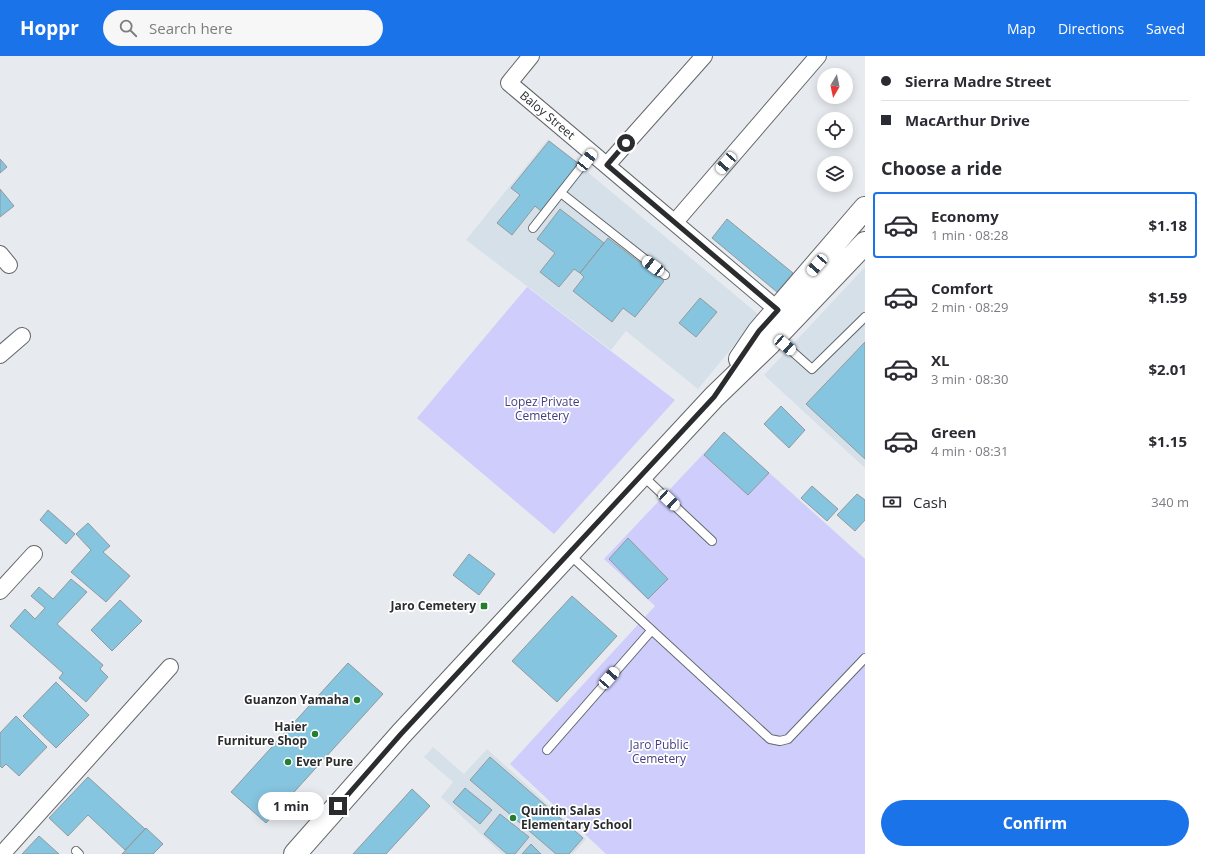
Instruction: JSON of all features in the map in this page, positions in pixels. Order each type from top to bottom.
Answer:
[{"type":"main road","points":[[714,397],[759,331],[865,208]]},
{"type":"main road","points":[[295,854],[401,734],[714,397],[775,337],[865,243]]},
{"type":"street","name":"Baloy Street","points":[[531,56],[509,83],[778,310]]},
{"type":"street","points":[[607,165],[704,56]]},
{"type":"street","points":[[675,222],[818,56]]},
{"type":"street","points":[[0,356],[22,336]]},
{"type":"street","points":[[0,591],[34,554]]},
{"type":"street","points":[[2,854],[170,667]]},
{"type":"lane","points":[[533,228],[592,153]]},
{"type":"lane","points":[[561,193],[665,275]]},
{"type":"lane","points":[[775,337],[812,369],[865,317]]},
{"type":"lane","points":[[642,475],[712,541]]},
{"type":"lane","points":[[568,554],[770,739],[780,741],[788,739],[865,658]]},
{"type":"lane","points":[[547,750],[651,631]]},
{"type":"shaded area","points":[[548,139],[759,315],[698,389],[626,331],[611,350],[466,240]]},
{"type":"shaded area","points":[[865,267],[865,468],[764,375]]},
{"type":"shaded area","name":"Quintin Salas Elementary School","points":[[433,747],[464,774],[487,749],[586,839],[573,854],[502,854],[441,797],[453,782],[424,757]]},
{"type":"green space","name":"Lopez Private Cemetery","points":[[527,287],[675,400],[554,534],[417,418]]},
{"type":"green space","name":"Jaro Public Cemetery","points":[[724,432],[865,559],[865,854],[606,854],[510,764],[655,606],[604,559]]},
{"type":"building","points":[[549,141],[579,164],[541,211],[535,206],[512,235],[497,223],[520,195],[511,188]]},
{"type":"building","points":[[0,159],[7,167],[0,173]]},
{"type":"building","points":[[0,189],[14,206],[0,217]]},
{"type":"building","points":[[560,209],[604,243],[580,273],[574,269],[559,287],[540,272],[555,253],[537,239]]},
{"type":"building","points":[[727,219],[793,273],[777,292],[712,238]]},
{"type":"building","points":[[608,238],[664,281],[635,317],[623,308],[612,322],[573,291],[584,277],[580,273]]},
{"type":"building","points":[[700,298],[717,312],[696,337],[679,323]]},
{"type":"building","points":[[865,342],[865,459],[806,404]]},
{"type":"building","points":[[781,406],[805,430],[789,448],[764,424]]},
{"type":"building","points":[[724,432],[769,473],[748,495],[704,455]]},
{"type":"building","points":[[812,486],[838,509],[827,521],[801,498]]},
{"type":"building","points":[[857,494],[865,500],[865,520],[855,531],[837,515]]},
{"type":"building","points":[[48,510],[75,534],[66,544],[40,520]]},
{"type":"building","points":[[88,523],[110,546],[103,552],[130,576],[106,602],[71,572],[91,550],[76,534]]},
{"type":"building","points":[[628,538],[668,579],[648,599],[609,559]]},
{"type":"building","points":[[469,554],[495,574],[479,595],[453,575]]},
{"type":"building","points":[[71,579],[87,592],[57,624],[103,665],[100,669],[108,677],[86,702],[59,678],[63,673],[10,626],[25,609],[35,619],[45,608],[31,596],[39,587],[53,599]]},
{"type":"building","points":[[572,596],[617,636],[557,702],[512,661]]},
{"type":"building","points":[[120,600],[142,621],[112,651],[91,630]]},
{"type":"building","points":[[348,663],[383,694],[266,823],[231,792]]},
{"type":"building","points":[[56,682],[89,715],[56,748],[23,716]]},
{"type":"building","points":[[16,716],[47,747],[19,776],[6,764],[2,768],[0,766],[0,733]]},
{"type":"building","points":[[490,757],[583,838],[569,854],[556,854],[470,780]]},
{"type":"building","points":[[88,777],[145,829],[125,850],[88,815],[68,836],[49,818]]},
{"type":"building","points":[[465,788],[492,810],[480,824],[453,802]]},
{"type":"building","points":[[412,789],[430,806],[386,854],[353,854]]},
{"type":"building","points":[[500,814],[529,837],[515,854],[507,854],[484,834]]},
{"type":"building","points":[[146,828],[163,844],[153,854],[122,854]]},
{"type":"building","points":[[39,836],[59,854],[22,854]]},
{"type":"building","points":[[531,844],[541,854],[522,854]]},
{"type":"place","name":"Jaro Cemetery","points":[[484,606]]},
{"type":"place","name":"Guanzon Yamaha","points":[[357,700]]},
{"type":"place","name":"Haier Furniture Shop","points":[[315,734]]},
{"type":"place","name":"Ever Pure","points":[[288,762]]},
{"type":"place","name":"Quintin Salas Elementary School","points":[[513,818]]},
{"type":"route","points":[[338,806],[401,734],[714,397],[759,331],[778,310],[607,165],[626,143]]}]
